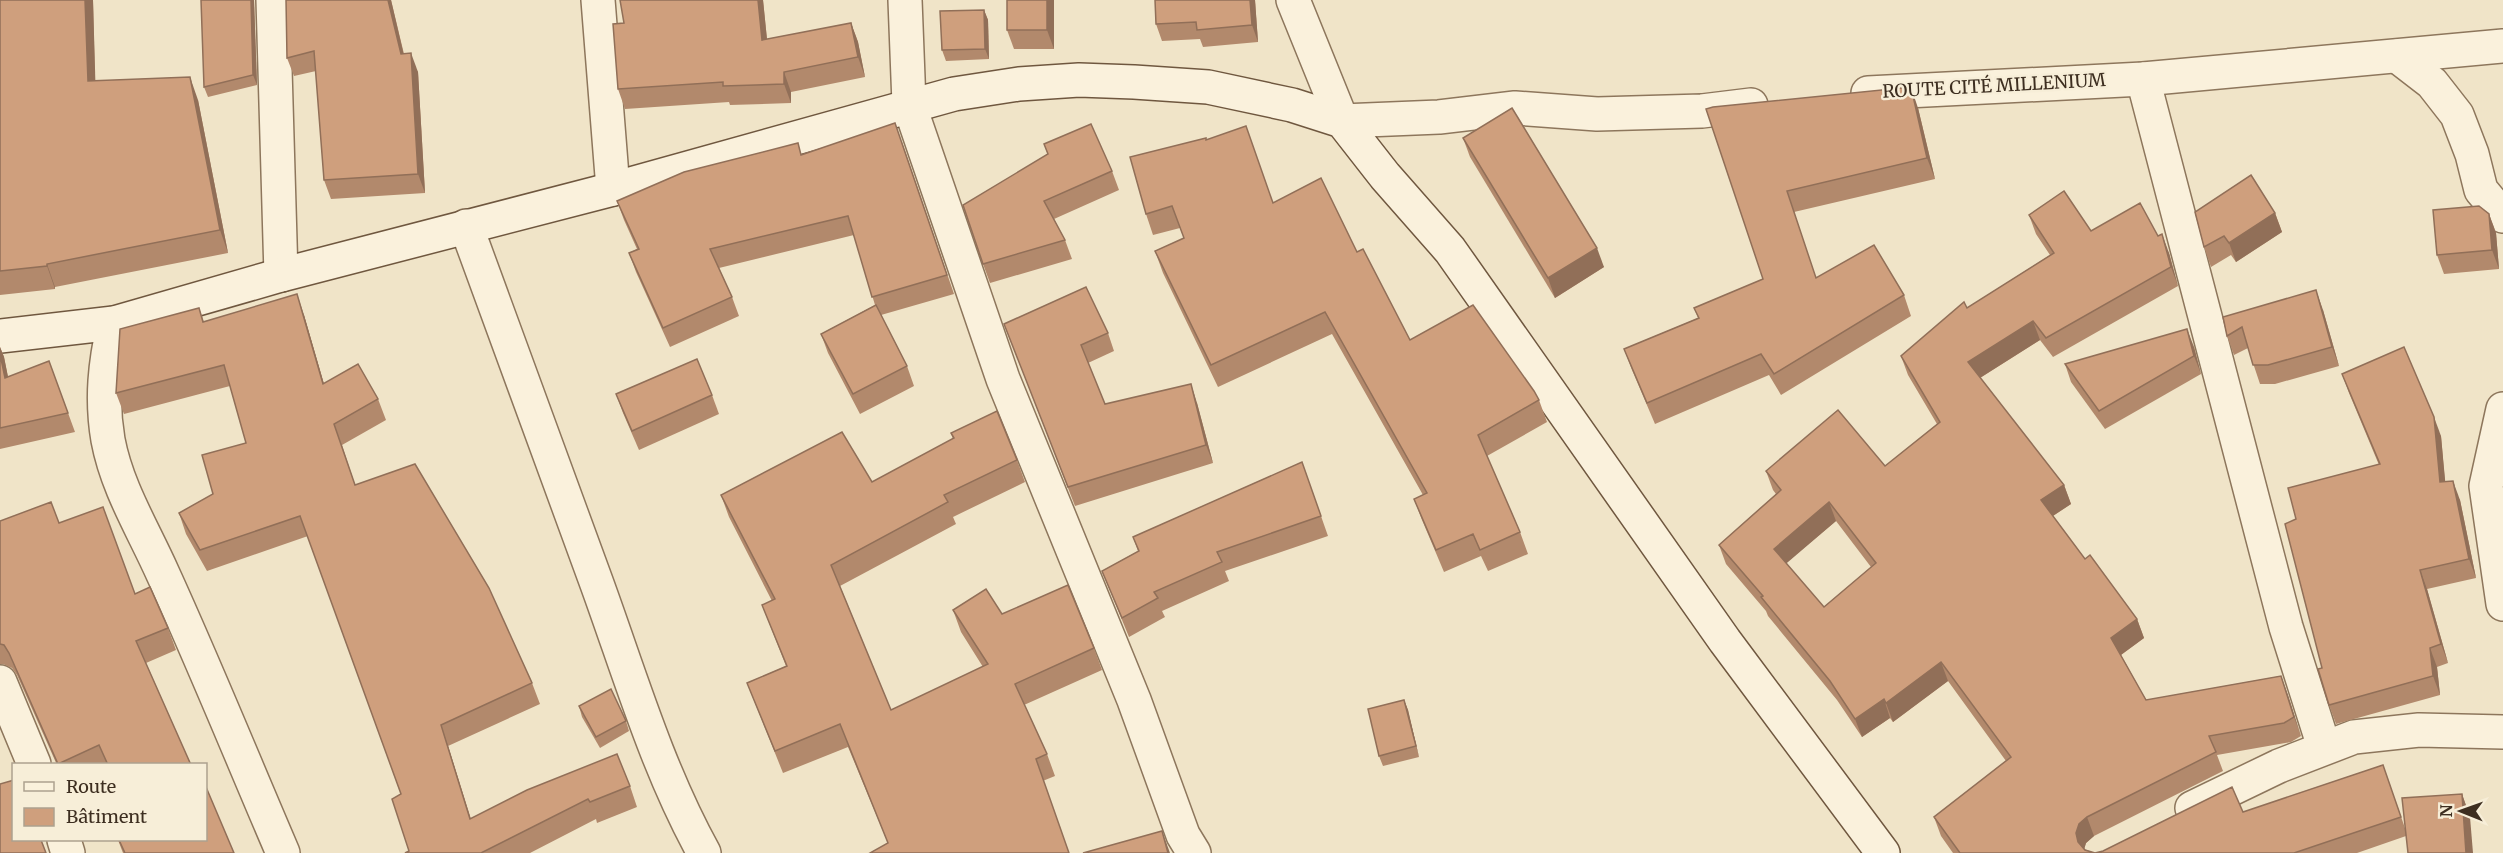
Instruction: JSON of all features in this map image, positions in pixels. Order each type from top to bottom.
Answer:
[{"type":"street","points":[[273,0],[281,275]]},
{"type":"street","points":[[598,0],[613,189]]},
{"type":"street","points":[[905,0],[909,104],[1003,379],[1134,700],[1183,835],[1194,853]]},
{"type":"street","points":[[1293,0],[1342,121],[1385,176],[1450,250],[1725,641],[1882,853]]},
{"type":"street","name":"ROUTE CITÉ MILLENIUM","points":[[1837,96],[2143,79],[2503,46]]},
{"type":"street","points":[[2397,56],[2432,83],[2457,115],[2472,154],[2481,190],[2503,216]]},
{"type":"street","points":[[2143,79],[2286,627],[2324,747]]},
{"type":"street","points":[[0,336],[114,323],[281,275],[613,189],[909,104],[1019,84],[1079,80],[1134,81],[1208,87],[1255,95],[1342,121],[1439,117],[1515,108],[1597,114],[1702,111],[1781,102]]},
{"type":"street","points":[[465,226],[598,586],[633,689],[681,812],[704,853]]},
{"type":"street","points":[[114,323],[105,363],[102,397],[108,441],[123,491],[163,573],[283,853]]},
{"type":"street","points":[[2503,409],[2486,486],[2503,604]]},
{"type":"street","points":[[0,682],[33,763]]},
{"type":"street","points":[[2164,822],[2246,781],[2324,747],[2354,737],[2420,730],[2503,732]]},
{"type":"building","points":[[0,0],[85,0],[88,81],[190,77],[220,230],[47,264],[47,266],[0,271]]},
{"type":"building","points":[[201,0],[251,0],[253,75],[204,87]]},
{"type":"building","points":[[286,0],[388,0],[401,54],[411,53],[418,174],[324,180],[314,51],[287,58]]},
{"type":"building","points":[[620,0],[758,0],[762,40],[851,23],[858,57],[784,72],[784,84],[723,86],[723,82],[618,89],[613,24],[624,23]]},
{"type":"building","points":[[1007,0],[1047,0],[1047,30],[1007,30]]},
{"type":"building","points":[[1155,0],[1250,0],[1252,25],[1197,30],[1196,22],[1156,24]]},
{"type":"building","points":[[984,10],[985,49],[942,50],[940,11]]},
{"type":"building","points":[[1911,87],[1927,158],[1787,191],[1816,278],[1874,245],[1904,295],[1774,374],[1761,354],[1647,403],[1624,349],[1699,318],[1694,308],[1763,279],[1706,109]]},
{"type":"building","points":[[1512,108],[1597,248],[1548,278],[1463,138]]},
{"type":"building","points":[[895,123],[947,275],[872,297],[848,216],[710,249],[732,297],[663,328],[629,253],[639,249],[617,201],[684,172],[798,143],[801,155]]},
{"type":"building","points":[[1091,124],[1112,171],[1044,201],[1065,240],[983,264],[963,205],[1048,154],[1044,144]]},
{"type":"building","points":[[1246,126],[1273,203],[1321,178],[1357,252],[1363,249],[1410,340],[1473,305],[1534,391],[1539,400],[1478,435],[1520,532],[1480,550],[1473,534],[1436,550],[1414,499],[1427,493],[1325,312],[1211,365],[1155,251],[1184,238],[1172,206],[1146,214],[1130,157],[1206,138],[1206,140]]},
{"type":"building","points":[[2251,175],[2275,213],[2229,243],[2224,236],[2204,247],[2195,212]]},
{"type":"building","points":[[2064,191],[2091,231],[2140,203],[2158,236],[2162,234],[2171,267],[2046,338],[2033,321],[1968,362],[2064,485],[2041,500],[2085,559],[2090,555],[2137,619],[2111,638],[2146,700],[2281,676],[2294,717],[2284,723],[2209,736],[2216,752],[2087,817],[2079,824],[2076,833],[2078,842],[2085,850],[2095,853],[1960,853],[1934,817],[2011,757],[1941,662],[1886,703],[1884,699],[1855,719],[1830,681],[1761,597],[1763,596],[1719,545],[1781,490],[1766,471],[1838,410],[1885,466],[1940,422],[1901,356],[1964,302],[1967,308],[2054,253],[2029,215]],"holes":[[[1829,502],[1876,563],[1824,607],[1774,549]]]},
{"type":"building","points":[[2479,206],[2489,214],[2492,250],[2437,255],[2433,210]]},
{"type":"building","points":[[1086,287],[1108,333],[1081,345],[1105,404],[1191,384],[1206,445],[1068,487],[1004,324]]},
{"type":"building","points":[[2316,290],[2332,347],[2268,365],[2253,365],[2242,327],[2227,336],[2223,317]]},
{"type":"building","points":[[297,294],[323,384],[358,364],[378,399],[334,424],[355,485],[415,464],[489,588],[532,683],[441,725],[470,819],[527,790],[617,754],[630,786],[590,802],[588,799],[481,853],[405,853],[409,851],[392,799],[401,794],[300,516],[200,550],[179,513],[213,494],[202,455],[246,443],[224,365],[116,393],[120,329],[199,308],[203,322]]},
{"type":"building","points":[[876,305],[907,366],[853,394],[821,334]]},
{"type":"building","points":[[2187,329],[2194,356],[2099,411],[2065,364]]},
{"type":"building","points":[[2404,347],[2434,417],[2440,482],[2453,481],[2469,559],[2420,570],[2441,644],[2430,648],[2433,676],[2329,705],[2318,669],[2322,668],[2285,524],[2296,519],[2288,488],[2380,464],[2342,374]]},
{"type":"building","points":[[0,354],[5,378],[49,361],[68,413],[0,428]]},
{"type":"building","points":[[697,359],[712,395],[632,431],[616,394]]},
{"type":"building","points":[[997,411],[1017,460],[944,495],[948,502],[831,565],[891,710],[988,664],[953,610],[986,589],[1002,614],[1068,585],[1094,648],[1015,684],[1047,754],[1036,759],[1069,853],[870,853],[888,843],[840,724],[775,751],[747,683],[787,666],[762,605],[775,599],[721,495],[842,432],[872,482],[954,438],[951,433]]},
{"type":"building","points":[[1302,462],[1321,516],[1217,552],[1222,562],[1154,592],[1158,598],[1122,618],[1102,571],[1139,551],[1133,537]]},
{"type":"building","points":[[51,502],[59,523],[103,507],[135,594],[150,587],[168,628],[136,641],[190,763],[107,763],[99,745],[58,763],[9,653],[4,645],[0,644],[0,521]]},
{"type":"building","points":[[611,689],[626,721],[596,737],[579,706]]},
{"type":"building","points":[[1404,700],[1416,746],[1379,756],[1368,709]]},
{"type":"building","points":[[2383,765],[2401,817],[2294,853],[2095,853],[2232,787],[2243,812]]},
{"type":"building","points":[[12,781],[12,841],[41,841],[46,853],[0,853],[0,784]]},
{"type":"building","points":[[207,789],[234,853],[125,853],[119,841],[207,841]]},
{"type":"building","points":[[2462,794],[2466,853],[2408,853],[2402,798]]},
{"type":"building","points":[[1162,831],[1168,853],[1083,853]]}]
